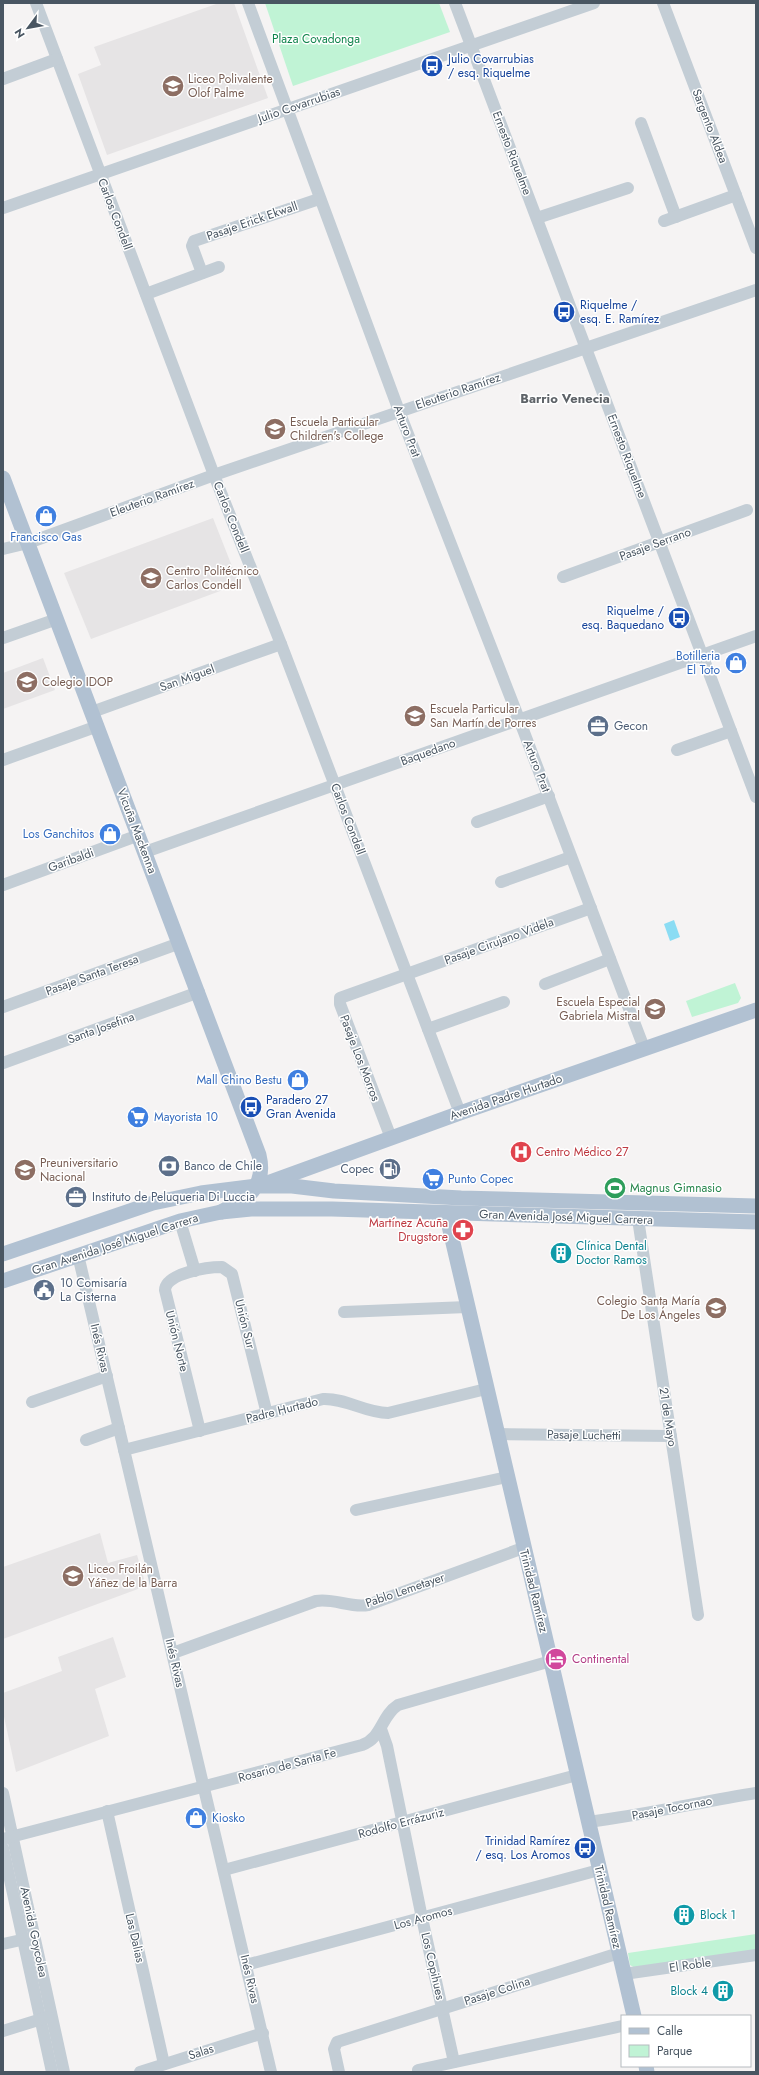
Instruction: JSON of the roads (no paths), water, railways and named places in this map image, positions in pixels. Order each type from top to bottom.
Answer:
[{"type":"main road","name":"Vicuña Mackenna","points":[[3,478],[260,1156],[262,1174],[257,1186]]},
{"type":"main road","name":"Avenida Padre Hurtado","points":[[257,1186],[644,1048],[756,1010]]},
{"type":"main road","name":"Gran Avenida José Miguel Carrera","points":[[3,1254],[153,1203],[200,1193],[257,1186],[292,1186],[461,1198],[756,1206]]},
{"type":"main road","points":[[221,1212],[246,1198],[257,1186]]},
{"type":"main road","points":[[446,1213],[453,1204],[461,1198]]},
{"type":"main road","name":"Gran Avenida José Miguel Carrera","points":[[3,1280],[180,1221],[221,1212],[271,1208],[756,1222]]},
{"type":"main road","name":"Trinidad Ramírez","points":[[446,1213],[523,1548],[634,2015]]},
{"type":"street","name":"Carlos Condell","points":[[36,3],[214,475],[281,644],[460,1113]]},
{"type":"street","name":"Arturo Prat","points":[[248,3],[319,199],[399,411],[549,796],[644,1048]]},
{"type":"street","name":"Ernesto Riquelme","points":[[455,3],[756,797]]},
{"type":"street","name":"Julio Covarrubias","points":[[3,208],[594,3]]},
{"type":"street","name":"Sargento Aldea","points":[[663,3],[756,248]]},
{"type":"street","points":[[3,79],[57,59]]},
{"type":"street","points":[[641,123],[676,217]]},
{"type":"street","points":[[536,218],[628,188]]},
{"type":"street","points":[[664,221],[736,195]]},
{"type":"street","name":"Pasaje Erick Ekwall","points":[[202,273],[192,246],[194,241],[319,199]]},
{"type":"street","points":[[146,294],[219,267]]},
{"type":"street","name":"Eleuterio Ramírez","points":[[3,549],[28,543],[214,475],[756,290]]},
{"type":"street","name":"Pasaje Serrano","points":[[563,577],[747,510]]},
{"type":"street","points":[[3,638],[57,619]]},
{"type":"street","name":"Baquedano","points":[[145,852],[756,636]]},
{"type":"street","name":"San Miguel","points":[[92,712],[281,644]]},
{"type":"street","points":[[3,760],[98,726]]},
{"type":"street","points":[[677,750],[731,731]]},
{"type":"street","points":[[477,822],[549,796]]},
{"type":"street","name":"Garibaldi","points":[[3,885],[139,835]]},
{"type":"street","points":[[502,882],[571,857]]},
{"type":"street","name":"Pasaje Cirujano Videla","points":[[407,974],[591,908]]},
{"type":"street","name":"Pasaje Santa Teresa","points":[[3,1007],[180,943]]},
{"type":"street","points":[[545,984],[610,959]]},
{"type":"street","name":"Pasaje Los Morros","points":[[390,1138],[340,1001],[342,996],[407,974]]},
{"type":"street","name":"Santa Josefina","points":[[3,1063],[199,992]]},
{"type":"street","points":[[428,1030],[504,1002]]},
{"type":"street","name":"21 de Mayo","points":[[638,1219],[698,1615]]},
{"type":"street","points":[[180,1221],[195,1271]]},
{"type":"street","name":"Inés Rivas","points":[[78,1255],[271,2072]]},
{"type":"street","name":"Unión Sur","points":[[195,1271],[222,1267],[232,1274],[267,1414]]},
{"type":"street","name":"Unión Norte","points":[[195,1271],[171,1279],[166,1283],[165,1290],[200,1431]]},
{"type":"street","points":[[344,1312],[467,1307]]},
{"type":"street","points":[[32,1402],[107,1376]]},
{"type":"street","name":"Padre Hurtado","points":[[124,1450],[328,1399],[345,1402],[373,1412],[388,1413],[486,1389]]},
{"type":"street","points":[[86,1440],[119,1428]]},
{"type":"street","name":"Pasaje Luchetti","points":[[497,1434],[671,1436]]},
{"type":"street","points":[[356,1510],[507,1477]]},
{"type":"street","name":"Pablo Lemetayer","points":[[173,1653],[316,1601],[329,1600],[354,1606],[368,1605],[523,1548]]},
{"type":"street","name":"Rosario de Santa Fe","points":[[8,1837],[362,1745],[371,1741],[381,1729],[388,1714],[402,1703],[551,1661]]},
{"type":"street","name":"Los Copihues","points":[[381,1729],[387,1746],[422,1918],[454,2062]]},
{"type":"street","name":"Rodolfo Errázuriz","points":[[224,1870],[577,1775]]},
{"type":"street","name":"Pasaje Tocornao","points":[[588,1822],[644,1815],[676,1806],[756,1792]]},
{"type":"street","name":"Avenida Goycolea","points":[[3,1793],[8,1837],[46,2018],[52,2072]]},
{"type":"street","name":"Las Dalias","points":[[107,1811],[164,2064]]},
{"type":"street","name":"Avenida Goycolea","points":[[3,1848],[29,1938]]},
{"type":"street","name":"Los Aromos","points":[[246,1966],[599,1870]]},
{"type":"street","points":[[3,1944],[29,1938]]},
{"type":"street","name":"Pasaje Colina","points":[[339,2072],[334,2049],[336,2042],[619,1953]]},
{"type":"street","name":"El Roble","points":[[624,1974],[756,1955]]},
{"type":"street","points":[[3,2031],[46,2018]]},
{"type":"street","name":"Avenida Goycolea","points":[[46,2018],[64,2072]]},
{"type":"street","points":[[418,2070],[621,2026]]},
{"type":"street","name":"Salas","points":[[140,2072],[263,2033]]},
{"type":"water","points":[[674,920],[680,937],[670,941],[664,924]]},
{"type":"place","name":"Julio Covarrubias / esq. Riquelme","points":[[432,66]]},
{"type":"place","name":"Liceo Polivalente Olof Palme","points":[[173,86]]},
{"type":"place","name":"Riquelme / esq. E. Ramírez","points":[[564,312]]},
{"type":"place","name":"Escuela Particular Children's College","points":[[275,429]]},
{"type":"place","name":"Francisco Gas","points":[[46,516]]},
{"type":"place","name":"Centro Politécnico Carlos Condell","points":[[151,578]]},
{"type":"place","name":"Riquelme / esq. Baquedano","points":[[679,618]]},
{"type":"place","name":"Botilleria El Toto","points":[[736,663]]},
{"type":"place","name":"Colegio IDOP","points":[[27,682]]},
{"type":"place","name":"Escuela Particular San Martín de Porres","points":[[415,716]]},
{"type":"place","name":"Gecon","points":[[598,726]]},
{"type":"place","name":"Los Ganchitos","points":[[110,834]]},
{"type":"place","name":"Escuela Especial Gabriela Mistral","points":[[655,1009]]},
{"type":"place","name":"Mall Chino Bestu","points":[[298,1080]]},
{"type":"place","name":"Paradero 27 Gran Avenida","points":[[251,1107]]},
{"type":"place","name":"Mayorista 10","points":[[138,1117]]},
{"type":"place","name":"Centro Médico 27","points":[[521,1152]]},
{"type":"place","name":"Banco de Chile","points":[[169,1166]]},
{"type":"place","name":"Copec","points":[[390,1169]]},
{"type":"place","name":"Preuniversitario Nacional","points":[[25,1170]]},
{"type":"place","name":"Punto Copec","points":[[433,1179]]},
{"type":"place","name":"Magnus Gimnasio","points":[[615,1188]]},
{"type":"place","name":"Instituto de Peluqueria Di Luccia","points":[[76,1197]]},
{"type":"place","name":"Martínez Acuña Drugstore","points":[[463,1230]]},
{"type":"place","name":"Clínica Dental Doctor Ramos","points":[[561,1253]]},
{"type":"place","name":"10 Comisaría La Cisterna","points":[[44,1290]]},
{"type":"place","name":"Colegio Santa María De Los Ángeles","points":[[716,1308]]},
{"type":"place","name":"Liceo Froilán Yáñez de la Barra","points":[[73,1576]]},
{"type":"place","name":"Continental","points":[[556,1659]]},
{"type":"place","name":"Kiosko","points":[[196,1818]]},
{"type":"place","name":"Trinidad Ramírez / esq. Los Aromos","points":[[585,1848]]},
{"type":"place","name":"Block 1","points":[[684,1915]]},
{"type":"place","name":"Block 4","points":[[723,1991]]},
{"type":"district","name":"Barrio Venecia","points":[[565,398]]},
{"type":"park label","name":"Plaza Covadonga","points":[[316,39]]}]
